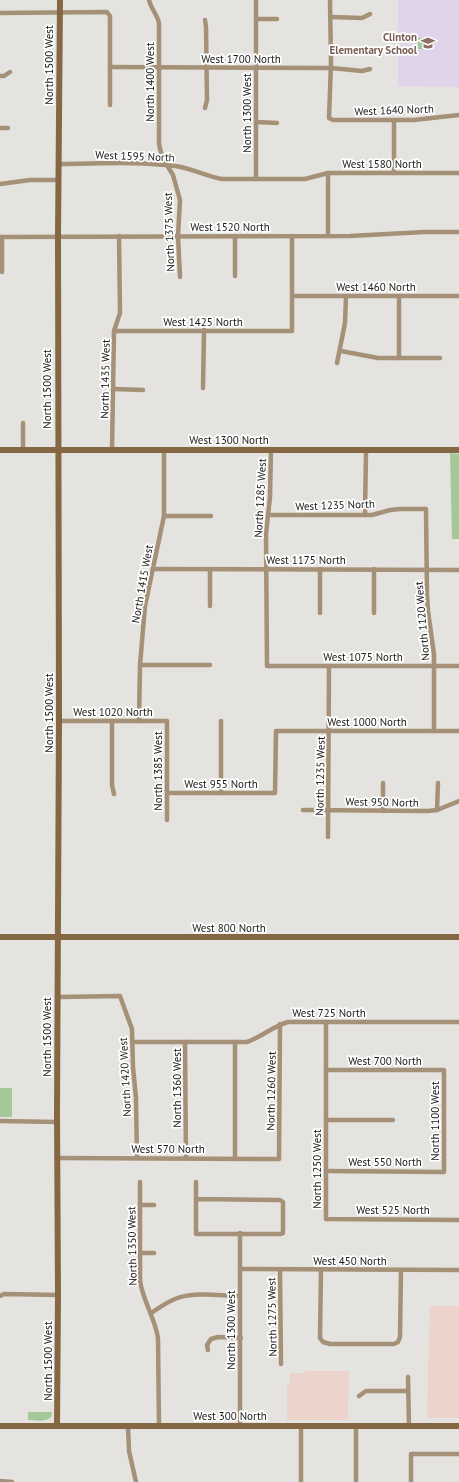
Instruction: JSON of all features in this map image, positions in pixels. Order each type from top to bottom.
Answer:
[{"type":"street","name":"North 1500 West","points":[[57,1426],[59,721],[57,450],[60,0]]},
{"type":"street","name":"North 1400 West","points":[[149,0],[152,10],[158,17],[159,23],[159,144],[162,157],[166,165]]},
{"type":"street","name":"North 1300 West","points":[[256,0],[256,179]]},
{"type":"street","points":[[330,0],[331,68]]},
{"type":"street","points":[[0,13],[54,14],[59,12],[107,12],[110,16],[110,105]]},
{"type":"street","points":[[330,17],[362,18],[370,14]]},
{"type":"street","points":[[256,19],[277,19]]},
{"type":"street","points":[[205,20],[207,100],[205,108]]},
{"type":"street","name":"West 1700 North","points":[[110,67],[331,68],[362,71],[370,69]]},
{"type":"street","name":"West 1640 North","points":[[331,68],[330,118],[333,120],[426,120],[459,115]]},
{"type":"street","points":[[0,76],[4,76],[10,72]]},
{"type":"street","points":[[394,120],[394,173]]},
{"type":"street","points":[[256,122],[277,123]]},
{"type":"street","points":[[0,128],[8,128]]},
{"type":"street","name":"West 1595 North","points":[[59,164],[166,165],[184,167],[210,177],[222,179],[305,179]]},
{"type":"street","name":"North 1375 West","points":[[166,165],[173,175],[180,200],[178,236],[180,277]]},
{"type":"street","points":[[328,173],[328,236]]},
{"type":"street","name":"West 1580 North","points":[[305,179],[328,173],[459,173]]},
{"type":"street","points":[[0,184],[30,180],[59,180]]},
{"type":"street","name":"West 1520 North","points":[[1,237],[372,236],[424,232],[459,232]]},
{"type":"street","name":"North 1435 West","points":[[112,450],[114,331],[120,313],[119,236]]},
{"type":"street","points":[[235,236],[235,276]]},
{"type":"street","points":[[292,236],[292,296]]},
{"type":"street","points":[[1,237],[2,272]]},
{"type":"street","name":"West 1460 North","points":[[292,296],[459,296]]},
{"type":"street","name":"West 1425 North","points":[[114,331],[292,330],[292,296]]},
{"type":"street","points":[[337,363],[345,323],[346,296]]},
{"type":"street","points":[[398,296],[399,358]]},
{"type":"street","points":[[203,388],[204,330]]},
{"type":"street","points":[[340,350],[378,358],[440,358]]},
{"type":"street","points":[[114,389],[143,390]]},
{"type":"street","points":[[23,423],[23,450]]},
{"type":"street","name":"West 1300 North","points":[[0,450],[459,450]]},
{"type":"street","name":"North 1415 West","points":[[139,721],[140,665],[145,606],[164,516],[164,450]]},
{"type":"street","name":"North 1285 West","points":[[267,666],[266,534],[270,497],[271,450]]},
{"type":"street","points":[[365,515],[366,450]]},
{"type":"street","name":"West 1235 North","points":[[268,515],[372,515],[390,510],[426,509]]},
{"type":"street","name":"North 1120 West","points":[[426,509],[428,611],[432,635],[434,666],[434,731]]},
{"type":"street","points":[[164,516],[211,516]]},
{"type":"street","name":"West 1175 North","points":[[153,569],[459,570]]},
{"type":"street","points":[[210,569],[210,606]]},
{"type":"street","points":[[320,569],[320,613]]},
{"type":"street","points":[[374,570],[374,613]]},
{"type":"street","points":[[140,665],[210,665]]},
{"type":"street","name":"West 1075 North","points":[[267,666],[459,666]]},
{"type":"street","name":"North 1235 West","points":[[328,837],[329,666]]},
{"type":"street","name":"West 1020 North","points":[[59,721],[167,721]]},
{"type":"street","points":[[112,721],[112,785],[114,794]]},
{"type":"street","name":"North 1385 West","points":[[167,721],[167,820]]},
{"type":"street","points":[[221,721],[221,793]]},
{"type":"street","name":"West 1000 North","points":[[276,793],[276,731],[459,731]]},
{"type":"street","points":[[383,783],[383,811]]},
{"type":"street","points":[[438,783],[438,810]]},
{"type":"street","name":"West 955 North","points":[[167,793],[276,793]]},
{"type":"street","name":"West 950 North","points":[[303,810],[428,811],[438,810],[459,801]]},
{"type":"street","name":"West 800 North","points":[[0,938],[459,937]]},
{"type":"street","name":"North 1420 West","points":[[58,997],[120,996],[132,1029],[133,1067],[136,1098],[137,1158]]},
{"type":"street","name":"West 725 North","points":[[132,1042],[247,1042],[256,1039],[280,1024],[288,1022],[459,1022]]},
{"type":"street","name":"North 1250 West","points":[[326,1022],[326,1219]]},
{"type":"street","name":"North 1260 West","points":[[279,1158],[280,1024]]},
{"type":"street","name":"North 1360 West","points":[[186,1042],[186,1158]]},
{"type":"street","points":[[235,1042],[235,1158]]},
{"type":"street","name":"West 700 North","points":[[326,1070],[444,1070]]},
{"type":"street","name":"North 1100 West","points":[[444,1070],[444,1172]]},
{"type":"street","name":"North 1250 West","points":[[326,1120],[393,1120]]},
{"type":"street","points":[[0,1121],[57,1122]]},
{"type":"street","name":"West 570 North","points":[[57,1158],[279,1158]]},
{"type":"street","name":"West 550 North","points":[[326,1171],[444,1172]]},
{"type":"street","name":"North 1350 West","points":[[140,1182],[140,1280],[142,1295],[156,1326],[158,1338],[159,1426]]},
{"type":"street","points":[[196,1182],[196,1199],[196,1234],[283,1233],[283,1202],[280,1200],[196,1199]]},
{"type":"street","points":[[140,1205],[154,1205]]},
{"type":"street","name":"West 525 North","points":[[326,1219],[459,1220]]},
{"type":"street","name":"North 1300 West","points":[[240,1234],[240,1426]]},
{"type":"street","points":[[140,1253],[154,1253]]},
{"type":"street","name":"West 450 North","points":[[240,1269],[459,1270]]},
{"type":"street","name":"North 1275 West","points":[[280,1270],[281,1364]]},
{"type":"street","points":[[321,1270],[320,1338],[323,1342],[330,1344],[394,1344],[398,1342],[400,1337],[401,1270]]},
{"type":"street","points":[[0,1296],[4,1294],[58,1295]]},
{"type":"street","points":[[151,1313],[174,1299],[186,1296],[240,1296]]},
{"type":"street","points":[[208,1350],[207,1345],[211,1339],[218,1337],[241,1338]]},
{"type":"street","points":[[408,1377],[409,1426]]},
{"type":"street","points":[[360,1396],[366,1391],[408,1391]]},
{"type":"street","name":"West 300 North","points":[[0,1426],[459,1426]]},
{"type":"street","points":[[128,1426],[129,1451],[136,1482]]},
{"type":"street","points":[[301,1426],[301,1482]]},
{"type":"street","points":[[356,1426],[356,1482]]},
{"type":"street","points":[[411,1482],[411,1454],[459,1454]]},
{"type":"street","points":[[0,1482],[12,1482]]},
{"type":"shaded area","name":"Clinton Elementary School","points":[[398,0],[459,0],[459,87],[398,86]]},
{"type":"shaded area","points":[[430,1306],[459,1306],[459,1418],[427,1418]]},
{"type":"shaded area","points":[[305,1371],[349,1371],[348,1420],[287,1420],[287,1386],[290,1385],[290,1373],[305,1373]]},
{"type":"green space","points":[[418,38],[430,38],[430,49],[418,49]]},
{"type":"green space","points":[[450,453],[459,454],[459,539],[452,539]]},
{"type":"green space","points":[[0,1088],[12,1088],[12,1117],[0,1117]]},
{"type":"green space","points":[[28,1412],[52,1412],[51,1416],[47,1420],[39,1421],[28,1420]]},
{"type":"place","name":"Clinton Elementary School","points":[[428,43]]}]
